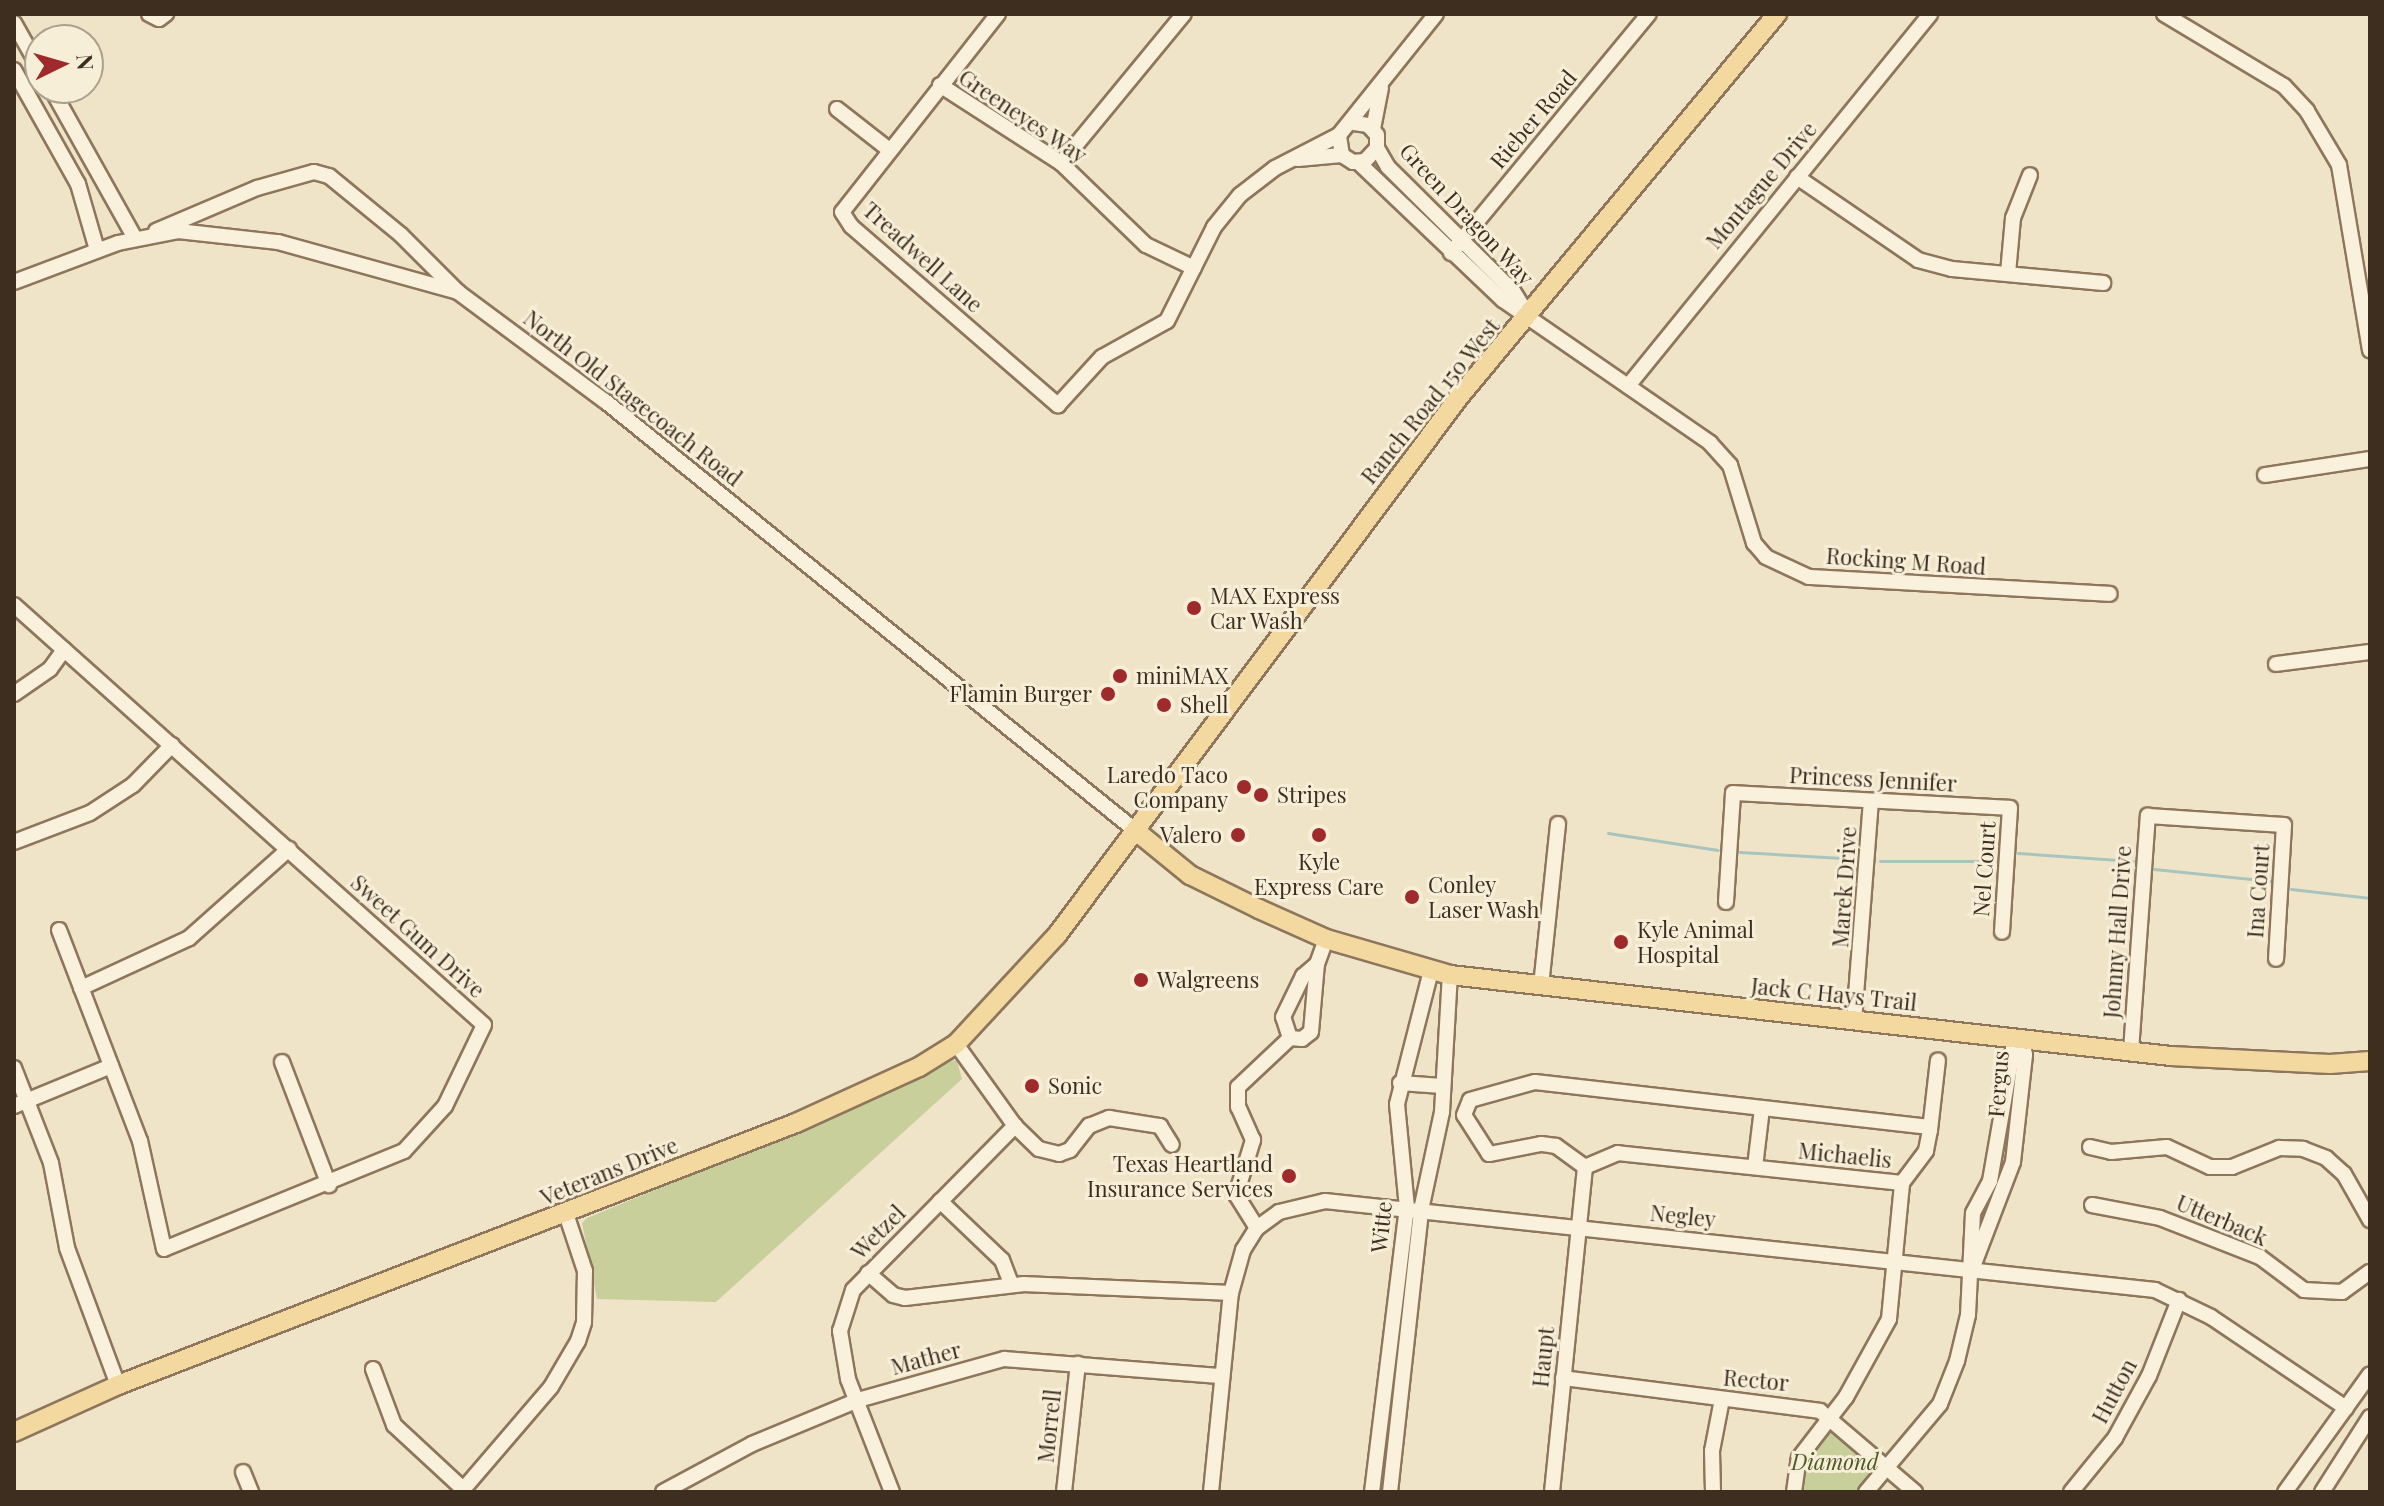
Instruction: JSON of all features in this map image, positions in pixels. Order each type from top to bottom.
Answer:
[{"type":"main road","name":"Ranch Road 150 West","points":[[1136,831],[1342,548],[1459,397],[1530,318],[1777,14]]},
{"type":"main road","name":"Jack C Hays Trail","points":[[1136,831],[1190,875],[1326,939],[1440,973],[2131,1051],[2285,1063],[2370,1061]]},
{"type":"main road","name":"Veterans Drive","points":[[14,1432],[118,1385],[796,1123],[919,1067],[956,1044],[1057,935],[1136,831]]},
{"type":"street","points":[[149,14],[159,19],[166,14]]},
{"type":"street","name":"Treadwell Lane","points":[[998,14],[844,205],[844,219],[1058,405],[1102,357],[1167,321],[1194,268]]},
{"type":"street","points":[[1061,163],[1184,14]]},
{"type":"street","points":[[1194,268],[1214,227],[1240,195],[1275,168],[1298,159],[1354,123],[1436,14]]},
{"type":"street","name":"Rieber Road","points":[[1456,247],[1649,14]]},
{"type":"street","name":"Montague Drive","points":[[1628,386],[1930,14]]},
{"type":"street","points":[[2164,14],[2284,86],[2307,111],[2339,165],[2370,350]]},
{"type":"street","points":[[14,23],[24,41]]},
{"type":"street","points":[[14,70],[78,184],[97,250]]},
{"type":"street","name":"Greeneyes Way","points":[[940,85],[1061,163],[1126,231],[1169,260],[1194,268]]},
{"type":"street","points":[[1298,159],[1342,155],[1359,163],[1371,158],[1377,148],[1373,129],[1381,88]]},
{"type":"street","points":[[60,104],[135,238]]},
{"type":"street","points":[[837,109],[888,149]]},
{"type":"street","points":[[1354,123],[1373,129]]},
{"type":"street","points":[[1339,135],[1342,155]]},
{"type":"street","name":"Green Dragon Way","points":[[1377,148],[1388,167],[1456,247]]},
{"type":"street","name":"Green Dragon Way","points":[[1359,163],[1456,247],[1513,291],[1530,318]]},
{"type":"street","points":[[151,234],[257,188],[314,172],[329,176],[401,235],[458,292]]},
{"type":"street","points":[[2008,273],[2013,218],[2030,175]]},
{"type":"street","points":[[1797,177],[1918,260],[1952,269],[2103,283]]},
{"type":"street","name":"North Old Stagecoach Road","points":[[14,282],[97,250],[151,234],[242,235],[278,242],[458,292],[605,401],[1136,831]]},
{"type":"street","name":"Rocking M Road","points":[[1530,318],[1710,443],[1730,465],[1754,543],[1766,557],[1809,577],[2110,594]]},
{"type":"street","points":[[2265,475],[2370,459]]},
{"type":"street","name":"Sweet Gum Drive","points":[[14,605],[484,1025],[445,1106],[427,1130],[404,1151],[329,1185],[164,1249],[140,1141],[59,930]]},
{"type":"street","points":[[14,694],[50,669],[64,650]]},
{"type":"street","points":[[2276,664],[2370,652]]},
{"type":"street","points":[[14,842],[90,813],[133,785],[172,745]]},
{"type":"street","name":"Princess Jennifer","points":[[1726,902],[1733,793],[2010,808]]},
{"type":"street","name":"Marek Drive","points":[[1854,1021],[1871,802]]},
{"type":"street","name":"Nel Court","points":[[2002,932],[2010,808]]},
{"type":"street","name":"Johnny Hall Drive","points":[[2131,1051],[2148,816],[2284,825]]},
{"type":"street","points":[[1541,986],[1558,824]]},
{"type":"street","name":"Ina Court","points":[[2276,959],[2284,825]]},
{"type":"street","points":[[81,988],[189,938],[289,849]]},
{"type":"street","points":[[1211,1492],[1231,1293],[1243,1250],[1257,1228],[1236,1195],[1253,1140],[1238,1107],[1238,1087],[1290,1038],[1302,1039],[1311,1032],[1317,964],[1326,939]]},
{"type":"street","points":[[1290,1038],[1283,1017],[1303,976],[1317,964]]},
{"type":"street","name":"Witte","points":[[1390,1492],[1414,1209],[1400,1083],[1440,973]]},
{"type":"street","name":"Witte","points":[[1372,1492],[1414,1209],[1442,1112],[1440,973]]},
{"type":"street","name":"Fergus","points":[[1866,1492],[1940,1404],[1968,1315],[1973,1268],[1968,1239],[1973,1213],[1990,1181],[2013,1049],[2022,1039]]},
{"type":"street","points":[[956,1044],[1015,1126],[1039,1149],[1059,1154],[1070,1150],[1089,1126],[1109,1118],[1160,1126],[1172,1145]]},
{"type":"street","points":[[1930,1130],[1938,1060]]},
{"type":"street","points":[[282,1062],[329,1185]]},
{"type":"street","points":[[20,1103],[111,1066]]},
{"type":"street","points":[[14,1068],[20,1103],[51,1163],[67,1248],[118,1385]]},
{"type":"street","name":"Michaelis","points":[[1464,1115],[1470,1100],[1483,1093],[1509,1093],[1535,1082],[1930,1130],[1926,1151],[1902,1183],[1618,1153],[1585,1167]]},
{"type":"street","points":[[1400,1083],[1442,1086]]},
{"type":"street","points":[[1755,1167],[1762,1108]]},
{"type":"street","points":[[1442,1112],[1464,1115],[1489,1154],[1524,1144],[1556,1146],[1585,1167]]},
{"type":"street","name":"Wetzel","points":[[892,1492],[841,1356],[840,1331],[853,1290],[1015,1126]]},
{"type":"street","name":"Utterback","points":[[2090,1147],[2111,1152],[2167,1147],[2221,1167],[2279,1148],[2303,1149],[2326,1158],[2344,1174],[2370,1220]]},
{"type":"street","name":"Haupt","points":[[1552,1492],[1585,1167]]},
{"type":"street","points":[[1794,1492],[1799,1458],[1830,1417],[1889,1319],[1902,1183]]},
{"type":"street","points":[[940,1201],[1002,1260],[1011,1284]]},
{"type":"street","name":"Negley","points":[[1257,1228],[1300,1204],[1414,1209],[2155,1290],[2179,1300],[2346,1408]]},
{"type":"street","name":"Utterback","points":[[2092,1205],[2175,1223],[2260,1257],[2304,1290],[2342,1292],[2370,1272]]},
{"type":"street","points":[[373,1369],[394,1425],[462,1491],[551,1387],[578,1341],[584,1322],[585,1271],[566,1214]]},
{"type":"street","points":[[868,1273],[893,1295],[905,1298],[1011,1284],[1231,1293]]},
{"type":"street","name":"Hutton","points":[[2071,1492],[2115,1438],[2149,1376],[2179,1300]]},
{"type":"street","name":"Mather","points":[[663,1492],[752,1444],[858,1400],[1004,1359],[1222,1376]]},
{"type":"street","name":"Morrell","points":[[1064,1492],[1078,1364]]},
{"type":"street","points":[[2285,1492],[2370,1374]]},
{"type":"street","name":"Rector","points":[[1563,1378],[1722,1399],[1795,1405],[1830,1417],[1915,1492]]},
{"type":"street","points":[[1713,1492],[1712,1451],[1722,1399]]},
{"type":"street","points":[[2322,1492],[2370,1417]]},
{"type":"street","points":[[1377,1450],[1394,1452]]},
{"type":"street","points":[[243,1472],[251,1492]]},
{"type":"green space","points":[[948,1059],[957,1061],[962,1079],[716,1302],[597,1299],[582,1223],[587,1218],[866,1103]]},
{"type":"green space","name":"Diamond","points":[[1831,1419],[1887,1469],[1865,1492],[1795,1492],[1794,1474]]},
{"type":"waterway","points":[[1608,833],[1718,850]]},
{"type":"waterway","points":[[1740,852],[1859,859]]},
{"type":"waterway","points":[[2018,853],[2133,861]]},
{"type":"waterway","points":[[1880,861],[1994,861]]},
{"type":"waterway","points":[[2154,869],[2270,881]]},
{"type":"waterway","points":[[2291,889],[2370,898]]},
{"type":"place","name":"MAX Express Car Wash","points":[[1194,608]]},
{"type":"place","name":"miniMAX","points":[[1120,676]]},
{"type":"place","name":"Flamin Burger","points":[[1108,694]]},
{"type":"place","name":"Shell","points":[[1164,705]]},
{"type":"place","name":"Laredo Taco Company","points":[[1244,787]]},
{"type":"place","name":"Stripes","points":[[1261,795]]},
{"type":"place","name":"Valero","points":[[1238,835]]},
{"type":"place","name":"Kyle Express Care","points":[[1319,835]]},
{"type":"place","name":"Conley Laser Wash","points":[[1412,897]]},
{"type":"place","name":"Kyle Animal Hospital","points":[[1621,942]]},
{"type":"place","name":"Walgreens","points":[[1141,980]]},
{"type":"place","name":"Sonic","points":[[1032,1086]]},
{"type":"place","name":"Texas Heartland Insurance Services","points":[[1289,1176]]}]
